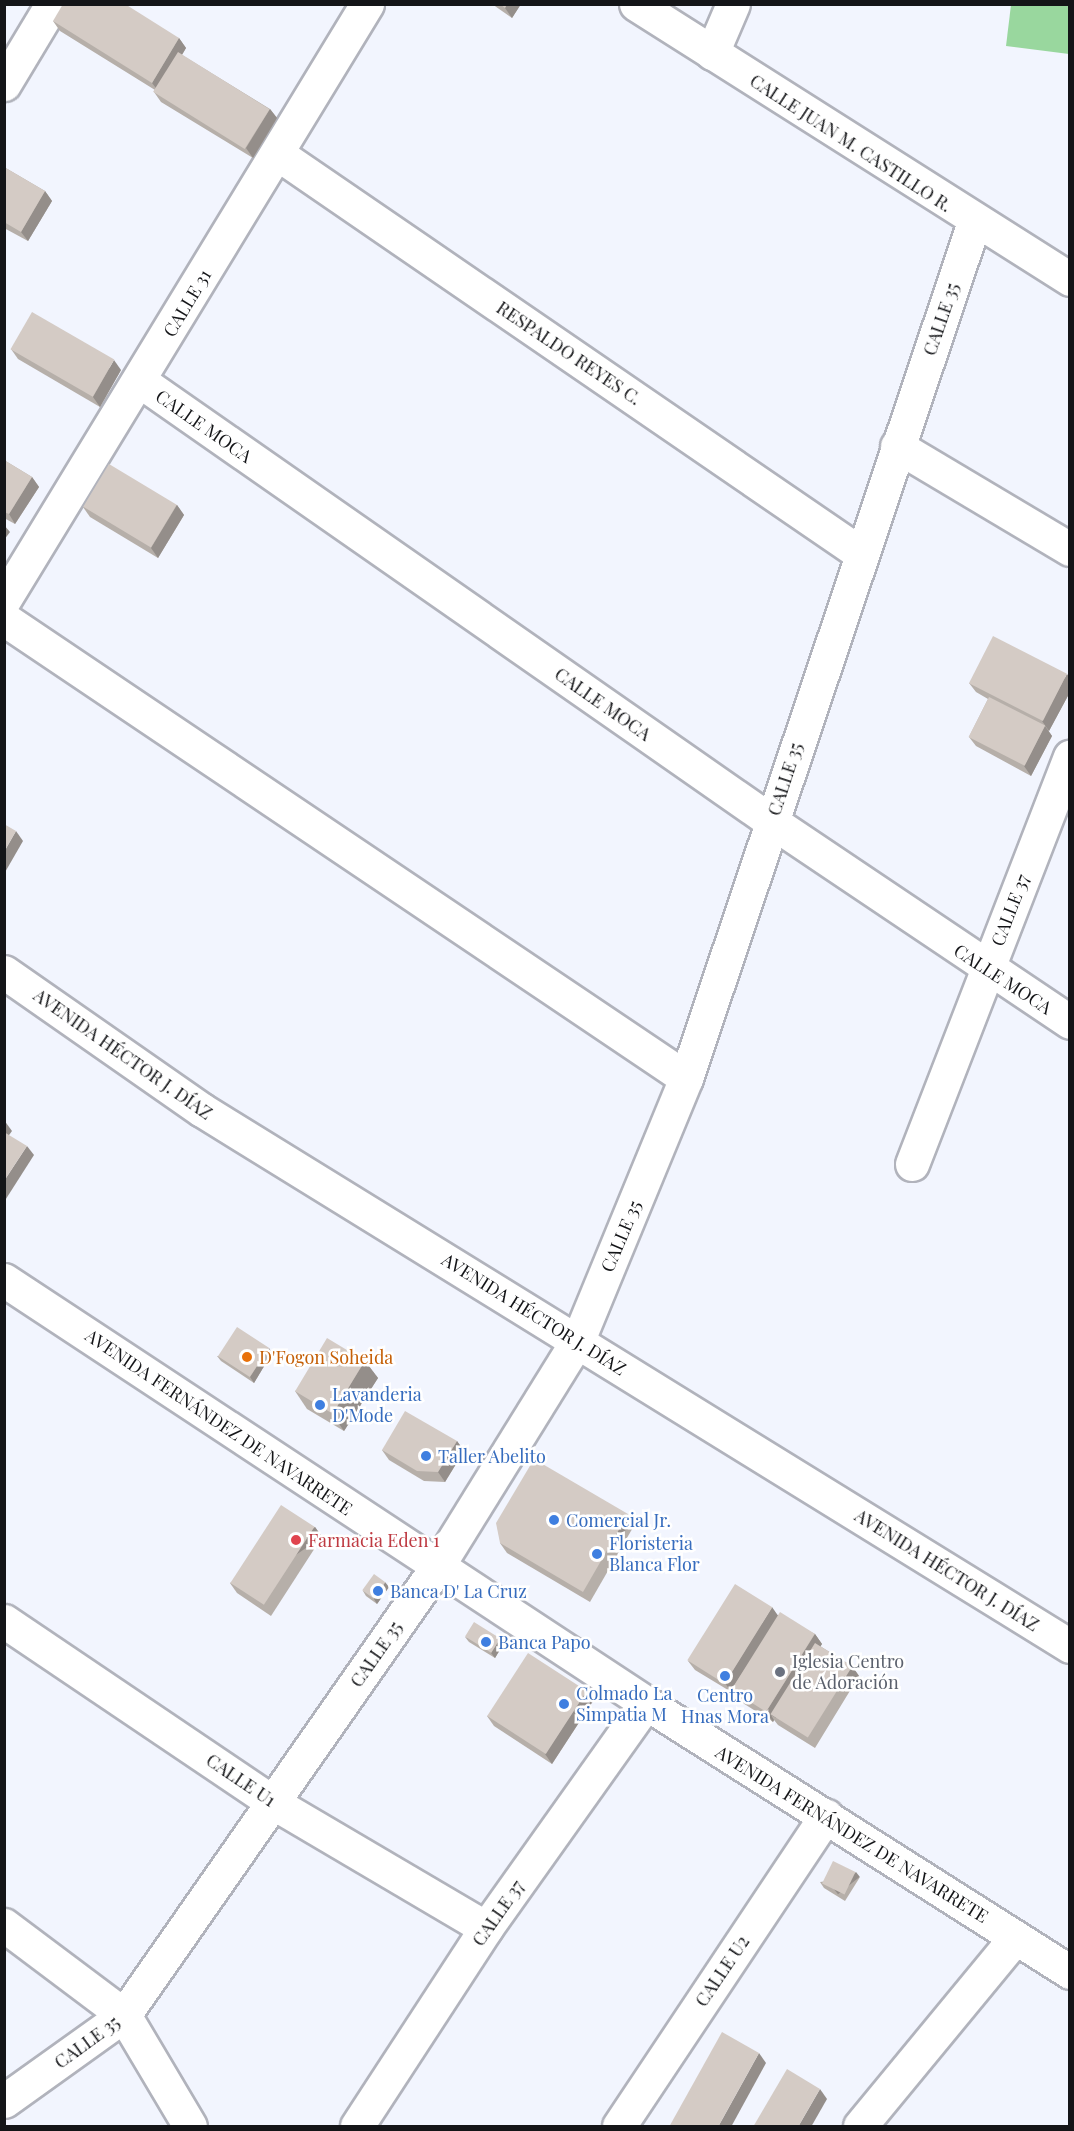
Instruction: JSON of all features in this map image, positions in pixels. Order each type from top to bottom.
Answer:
[{"type":"street","points":[[4,84],[52,4]]},
{"type":"street","name":"CALLE 31","points":[[4,600],[140,381],[367,4]]},
{"type":"street","name":"CALLE JUAN M. CASTILLO R.","points":[[636,4],[974,222],[1070,279]]},
{"type":"street","points":[[712,54],[733,4]]},
{"type":"street","name":"RESPALDO REYES C.","points":[[278,154],[860,553]]},
{"type":"street","name":"CALLE 35","points":[[4,2102],[124,2015],[437,1568],[578,1340],[686,1078],[860,553],[974,222]]},
{"type":"street","name":"CALLE MOCA","points":[[140,381],[987,970],[1070,1022]]},
{"type":"street","points":[[897,446],[1070,549]]},
{"type":"street","points":[[4,619],[686,1078]]},
{"type":"street","name":"CALLE 37","points":[[912,1164],[1070,757]]},
{"type":"street","name":"AVENIDA HÉCTOR J. DÍAZ","points":[[4,972],[202,1110],[578,1340],[1070,1646]]},
{"type":"street","name":"AVENIDA FERNÁNDEZ DE NAVARRETE","points":[[4,1280],[437,1568],[1070,1972]]},
{"type":"street","name":"CALLE U1","points":[[4,1621],[272,1802],[486,1928]]},
{"type":"street","name":"CALLE 37","points":[[357,2127],[486,1928],[646,1703]]},
{"type":"street","name":"CALLE U2","points":[[619,2127],[826,1816]]},
{"type":"street","points":[[4,1925],[124,2015],[190,2127]]},
{"type":"street","points":[[860,2127],[1015,1938]]},
{"type":"green space","points":[[1011,5],[1069,5],[1069,54],[1006,46]]},
{"type":"building","points":[[63,4],[125,4],[179,38],[152,83],[53,21]]},
{"type":"building","points":[[178,52],[270,109],[245,149],[153,92]]},
{"type":"building","points":[[4,167],[45,191],[21,232],[4,222]]},
{"type":"building","points":[[32,312],[114,360],[93,397],[10,349]]},
{"type":"building","points":[[4,460],[32,477],[9,514],[4,512]]},
{"type":"building","points":[[109,464],[177,505],[151,548],[83,507]]},
{"type":"building","points":[[993,636],[1067,674],[1043,721],[969,683]]},
{"type":"building","points":[[989,697],[1045,726],[1025,766],[969,737]]},
{"type":"building","points":[[4,824],[16,831],[4,852]]},
{"type":"building","points":[[4,1132],[27,1146],[4,1181]]},
{"type":"building","name":"D'Fogon Soheida","points":[[237,1327],[269,1348],[250,1377],[218,1356]]},
{"type":"building","points":[[327,1338],[365,1361],[333,1414],[295,1391]]},
{"type":"building","name":"Taller Abelito","points":[[405,1411],[457,1441],[438,1472],[417,1471],[382,1450]]},
{"type":"building","name":"Comercial Jr.","points":[[534,1459],[628,1514],[583,1592],[500,1543],[496,1523]]},
{"type":"building","points":[[281,1505],[315,1527],[264,1605],[230,1583]]},
{"type":"building","points":[[374,1574],[385,1582],[374,1598],[362,1590]]},
{"type":"building","points":[[735,1584],[772,1607],[725,1684],[687,1660]]},
{"type":"building","name":"Iglesia Centro de Adoración","points":[[780,1612],[815,1634],[766,1712],[731,1690]]},
{"type":"building","name":"Banca Papo","points":[[474,1622],[500,1638],[491,1653],[465,1636]]},
{"type":"building","points":[[815,1643],[852,1666],[808,1738],[770,1714]]},
{"type":"building","points":[[528,1653],[587,1691],[546,1754],[487,1716]]},
{"type":"building","points":[[833,1861],[855,1872],[845,1894],[822,1883]]},
{"type":"building","points":[[722,2032],[759,2053],[718,2127],[669,2127]]},
{"type":"building","points":[[787,2069],[820,2089],[798,2127],[753,2127]]},
{"type":"place","name":"D'Fogon Soheida","points":[[247,1357]]},
{"type":"place","name":"Lavanderia D'Mode","points":[[320,1405]]},
{"type":"place","name":"Taller Abelito","points":[[426,1456]]},
{"type":"place","name":"Comercial Jr.","points":[[554,1520]]},
{"type":"place","name":"Farmacia Eden 1","points":[[296,1540]]},
{"type":"place","name":"Floristeria Blanca Flor","points":[[597,1554]]},
{"type":"place","name":"Banca D' La Cruz","points":[[378,1591]]},
{"type":"place","name":"Banca Papo","points":[[486,1642]]},
{"type":"place","name":"Iglesia Centro de Adoración","points":[[780,1672]]},
{"type":"place","name":"Centro Hnas Mora","points":[[725,1676]]},
{"type":"place","name":"Colmado La Simpatia M","points":[[564,1704]]}]
